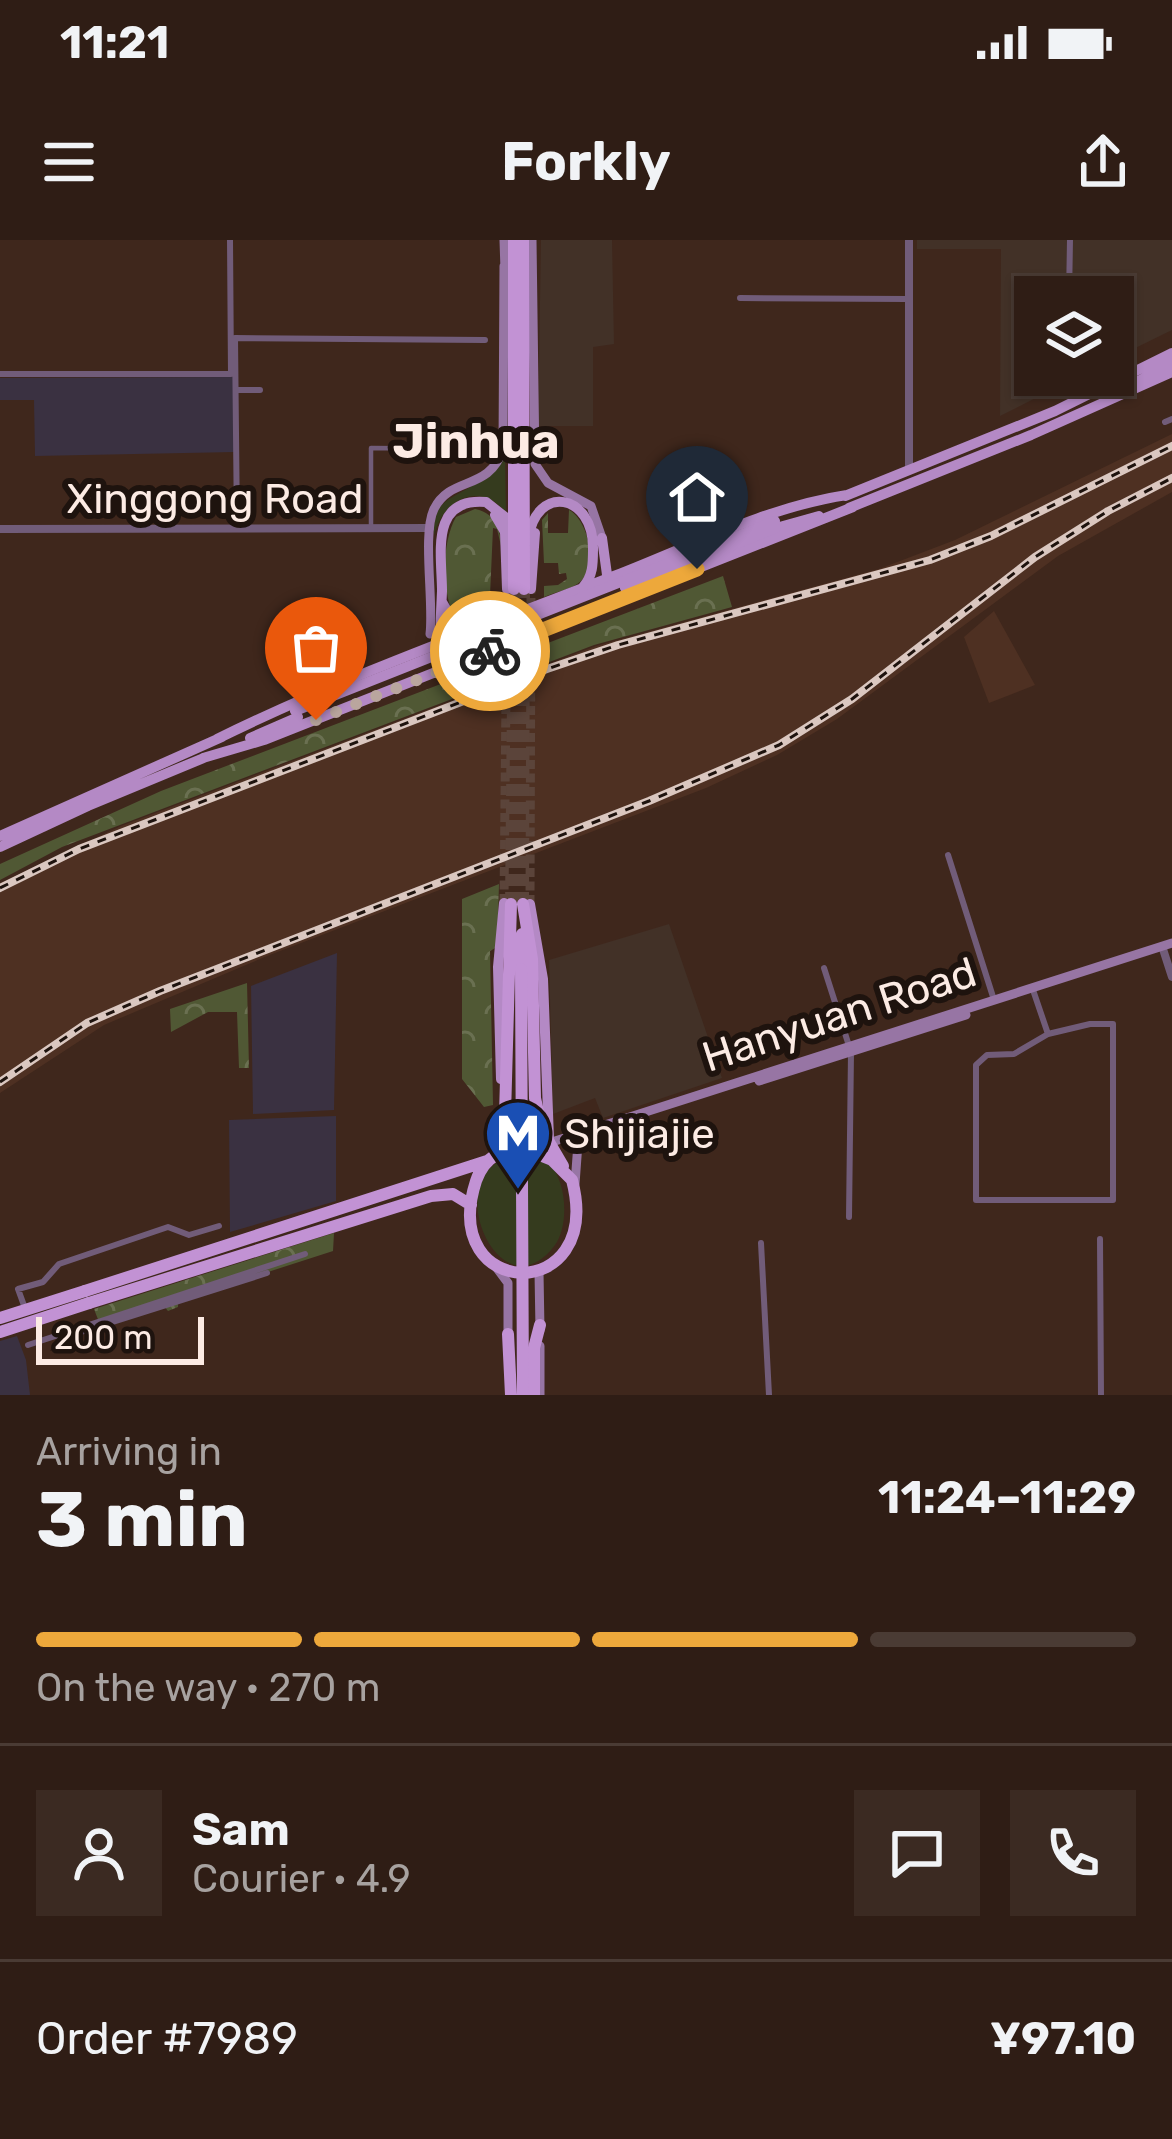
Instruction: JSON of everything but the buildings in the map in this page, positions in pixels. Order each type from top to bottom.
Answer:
[{"type":"highway","points":[[519,589],[514,543],[523,240]]},
{"type":"highway","points":[[519,312],[524,567],[519,589]]},
{"type":"highway","points":[[504,1150],[506,969],[510,921],[517,904]]},
{"type":"highway","points":[[514,1395],[517,904]]},
{"type":"highway","points":[[487,1161],[476,1180],[471,1205],[473,1239],[496,1267],[519,1275],[539,1272],[557,1262],[570,1244],[574,1190],[550,1143],[535,1098],[532,959],[517,904]]},
{"type":"highway","points":[[510,921],[517,969]]},
{"type":"highway","points":[[0,1332],[87,1297],[487,1161],[504,1150],[546,1156],[568,1175]]},
{"type":"highway","points":[[0,1318],[431,1196],[455,1195],[471,1205]]},
{"type":"highway","points":[[537,1395],[535,1348],[540,1325]]},
{"type":"highway","points":[[508,1334],[514,1395]]},
{"type":"main road","points":[[441,670],[433,640],[430,528],[433,512],[444,496],[488,475],[503,449],[504,240]]},
{"type":"main road","points":[[523,240],[531,254],[535,464],[550,485],[591,506],[617,564],[643,566]]},
{"type":"main road","points":[[519,312],[531,254]]},
{"type":"main road","points":[[504,266],[519,312]]},
{"type":"main road","points":[[203,758],[264,740],[616,602],[1055,411],[1172,353]]},
{"type":"main road","points":[[1134,384],[1172,363]]},
{"type":"main road","points":[[1134,387],[1172,372]]},
{"type":"main road","points":[[0,847],[296,714],[776,525],[1031,435],[1112,396]]},
{"type":"main road","points":[[0,836],[268,713],[412,655],[433,640],[490,624],[774,514],[850,501]]},
{"type":"main road","points":[[524,567],[530,529],[539,511],[558,502],[582,511],[593,530],[593,564],[590,580],[577,591]]},
{"type":"main road","points":[[433,640],[442,598],[444,526],[450,514],[463,505],[493,505],[509,522],[514,543]]},
{"type":"main road","points":[[442,580],[450,522],[459,512],[481,508],[495,515],[503,528],[519,589]]},
{"type":"main road","points":[[519,589],[538,522],[553,509],[582,511]]},
{"type":"main road","points":[[602,538],[607,579],[616,602]]},
{"type":"main road","points":[[442,598],[447,615],[458,627],[502,623],[507,638],[503,646]]},
{"type":"main road","points":[[538,605],[534,611],[538,626],[546,629]]},
{"type":"main road","points":[[217,739],[296,714]]},
{"type":"main road","points":[[504,1115],[498,967],[517,904]]},
{"type":"main road","points":[[517,904],[542,968],[550,1143]]},
{"type":"main road","name":"Hanyuan Road","points":[[527,1150],[1167,947]]},
{"type":"main road","name":"Hanyuan Road","points":[[574,1190],[576,1150],[584,1137],[1033,990]]},
{"type":"main road","points":[[535,1098],[548,1122],[559,1130],[583,1130]]},
{"type":"main road","points":[[496,1267],[508,1283],[508,1334]]},
{"type":"main road","points":[[539,1272],[540,1325]]},
{"type":"street","points":[[0,374],[231,374],[230,240]]},
{"type":"street","points":[[908,240],[909,472]]},
{"type":"street","points":[[1069,276],[1070,240]]},
{"type":"street","points":[[740,298],[908,299]]},
{"type":"street","points":[[237,528],[235,338],[505,340]]},
{"type":"street","points":[[454,342],[484,340]]},
{"type":"street","points":[[237,390],[260,390]]},
{"type":"street","points":[[371,528],[371,448],[503,449]]},
{"type":"street","name":"Xinggong Road","points":[[0,529],[430,528]]},
{"type":"street","points":[[947,855],[994,1000]]},
{"type":"street","points":[[1167,947],[1172,977]]},
{"type":"street","points":[[824,968],[850,1048],[849,1217]]},
{"type":"street","points":[[1033,990],[1048,1034]]},
{"type":"street","points":[[1113,1024],[1113,1200],[976,1200],[976,1065],[987,1055],[1014,1054],[1048,1034],[1113,1024]]},
{"type":"street","points":[[33,1345],[18,1289],[43,1282],[59,1264],[168,1227],[189,1235],[219,1226]]},
{"type":"street","points":[[1100,1239],[1101,1395]]},
{"type":"street","points":[[761,1243],[769,1395]]},
{"type":"street","points":[[33,1345],[305,1254]]},
{"type":"street","points":[[33,1345],[267,1274]]},
{"type":"shaded area","points":[[541,240],[612,240],[614,344],[593,347],[593,426],[538,426]]},
{"type":"shaded area","points":[[917,240],[1172,240],[1172,330],[1134,349],[1134,276],[1014,276],[1014,396],[1040,396],[1000,416],[1001,249],[917,249]]},
{"type":"shaded area","points":[[235,377],[235,452],[35,456],[34,400],[0,400],[0,378]]},
{"type":"shaded area","points":[[1172,434],[1172,492],[1058,556],[837,719],[777,755],[706,788],[267,956],[104,1025],[0,1093],[0,883],[121,826],[596,646],[879,569],[955,540]]},
{"type":"shaded area","points":[[994,611],[1035,685],[989,703],[964,637]]},
{"type":"shaded area","points":[[669,924],[722,1078],[603,1118],[595,1098],[553,1114],[549,960]]},
{"type":"shaded area","points":[[337,953],[334,1110],[253,1114],[251,986]]},
{"type":"shaded area","points":[[336,1116],[336,1201],[230,1232],[229,1120]]},
{"type":"shaded area","points":[[17,1336],[26,1360],[30,1395],[0,1395],[0,1341]]},
{"type":"green space","points":[[505,446],[506,512],[484,497],[463,498],[445,512],[434,535],[440,508],[478,481]]},
{"type":"green space","points":[[475,509],[494,520],[503,554],[493,528],[489,618],[472,625],[457,621],[452,611],[445,570],[456,517]]},
{"type":"green space","points":[[569,510],[586,532],[589,564],[578,584],[544,597],[544,586],[567,579],[566,573],[559,574],[558,563],[544,563],[542,520],[548,513],[548,533],[568,533]]},
{"type":"green space","points":[[723,576],[732,607],[594,645],[62,847],[0,880],[0,864],[161,791]]},
{"type":"green space","points":[[499,884],[497,947],[490,951],[493,1105],[484,1107],[462,1079],[462,899]]},
{"type":"green space","points":[[247,983],[249,1068],[239,1068],[237,1012],[208,1012],[171,1032],[170,1009]]},
{"type":"green space","points":[[524,1154],[544,1161],[556,1173],[564,1216],[555,1245],[533,1263],[513,1264],[495,1252],[477,1206],[481,1182],[496,1163]]},
{"type":"green space","points":[[334,1233],[333,1251],[178,1301],[178,1307],[168,1311],[159,1300],[99,1322],[94,1309]]},
{"type":"tunnel","points":[[504,903],[507,589]]},
{"type":"tunnel","points":[[511,904],[514,589]]},
{"type":"tunnel","points":[[523,904],[524,589]]},
{"type":"tunnel","points":[[530,904],[531,589]]},
{"type":"railway","points":[[0,888],[79,849],[547,669],[618,645],[930,560],[991,536],[1172,446]]},
{"type":"railway","points":[[0,1082],[87,1023],[160,991],[649,801],[779,745],[852,699],[1035,557],[1172,478]]},
{"type":"way so far","points":[[316,720],[490,651]]},
{"type":"place","name":"Shijiajie","points":[[518,1192]]},
{"type":"district","name":"Jinhua","points":[[476,441]]},
{"type":"route","points":[[490,651],[697,569]]}]
